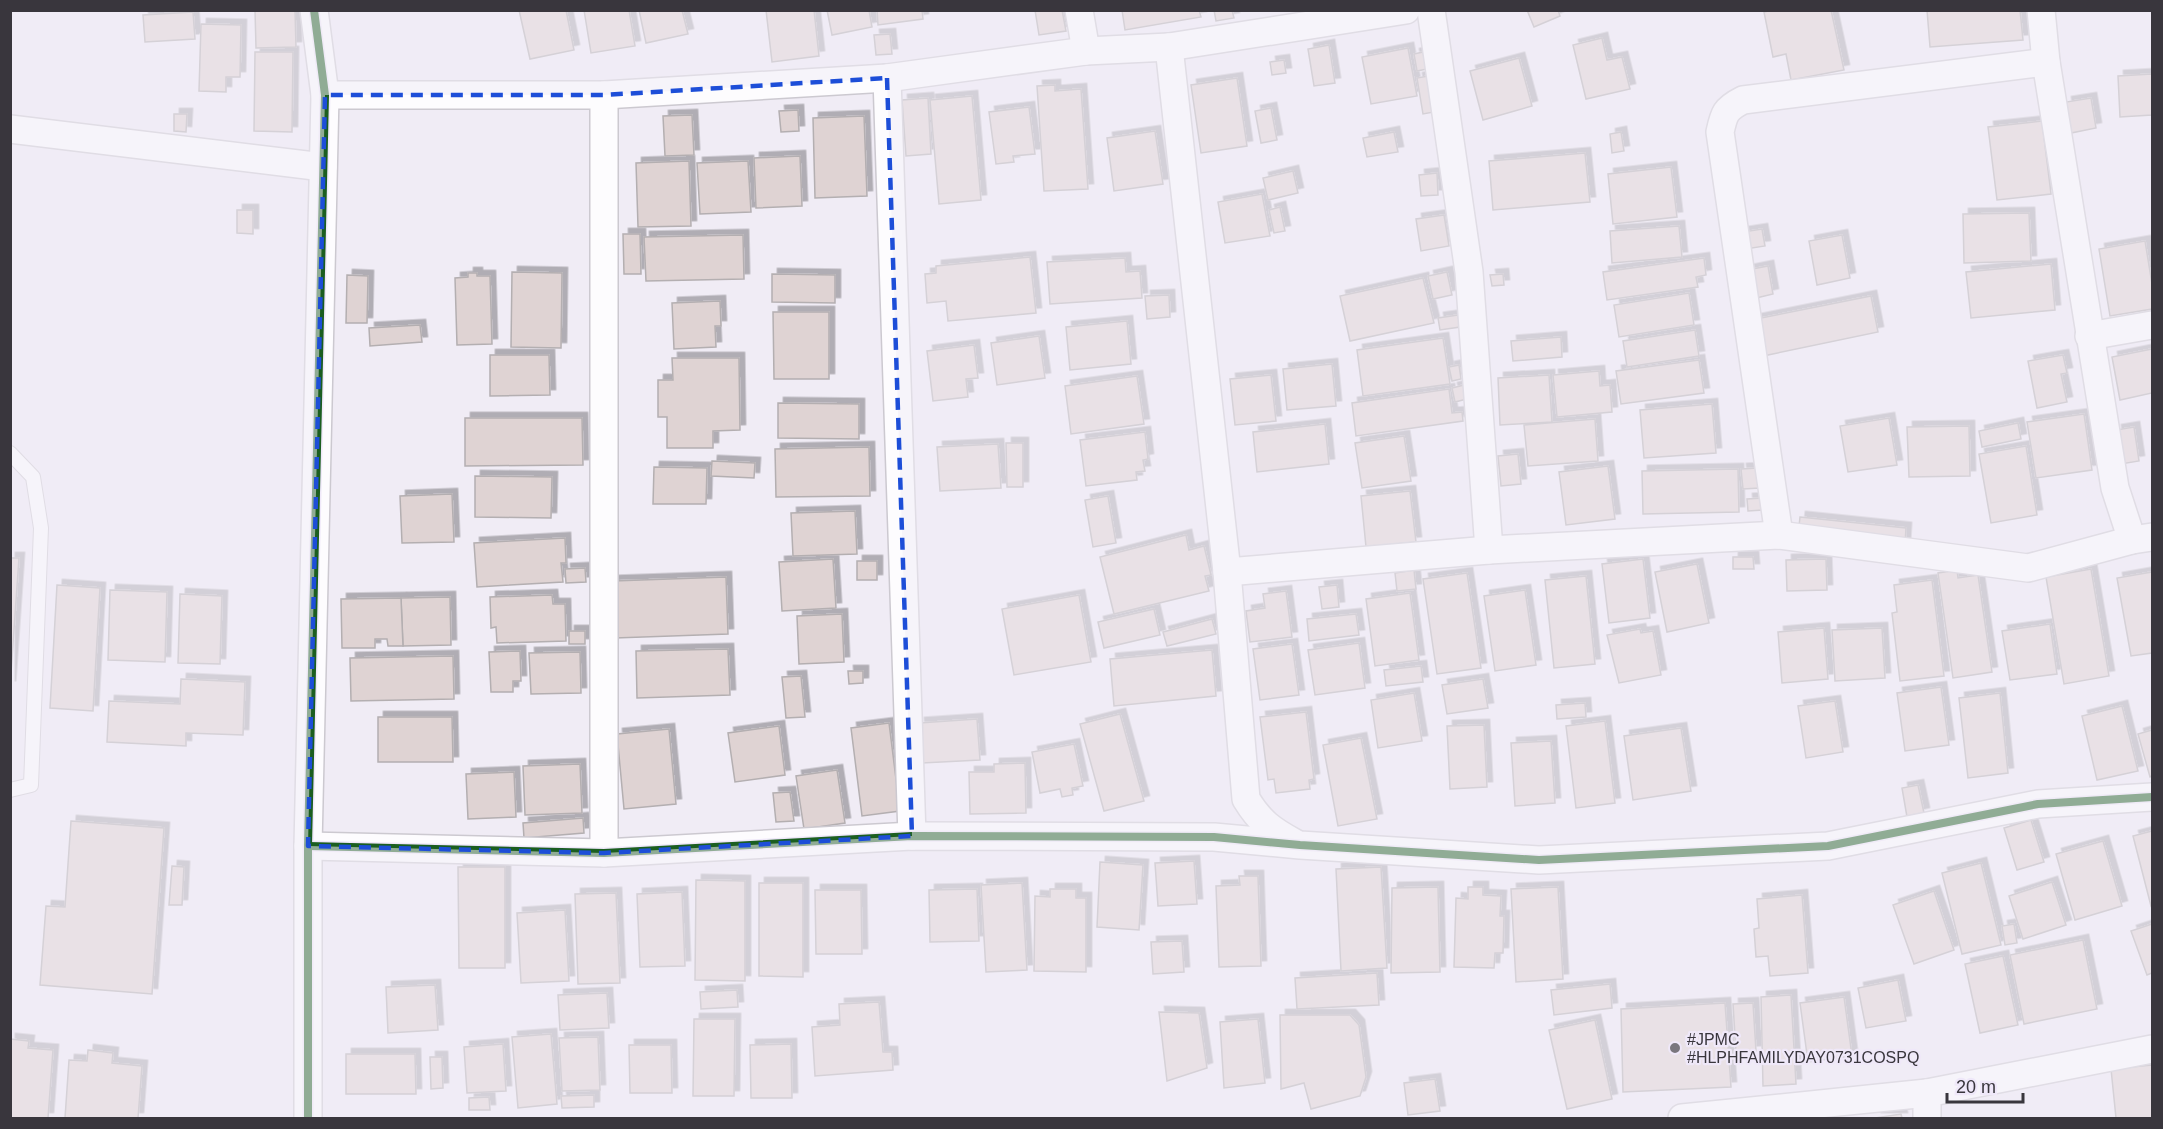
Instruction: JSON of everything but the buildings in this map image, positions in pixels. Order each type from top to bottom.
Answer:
[{"type":"street","points":[[308,1119],[308,846],[325,95],[314,10]]},
{"type":"street","points":[[1079,10],[1086,51]]},
{"type":"street","points":[[325,95],[604,95],[887,78],[1086,51],[1169,46],[1406,10]]},
{"type":"street","points":[[1431,10],[1470,272],[1489,550]]},
{"type":"street","points":[[1227,572],[1489,550],[1779,535],[2028,568],[2142,539],[2115,488],[2046,62],[2041,10]]},
{"type":"street","points":[[1169,46],[1227,572],[1246,799],[1256,816],[1271,830],[1300,845]]},
{"type":"street","points":[[1779,535],[1720,132],[1723,118],[1729,107],[1743,100],[2046,62]]},
{"type":"street","points":[[887,78],[912,836]]},
{"type":"street","points":[[604,95],[604,852]]},
{"type":"street","points":[[10,129],[323,167]]},
{"type":"street","points":[[2089,336],[2152,325]]},
{"type":"street","points":[[308,846],[604,852],[912,836],[1214,837],[1300,845],[1539,860],[1828,846],[2038,804],[2152,797]]},
{"type":"street","points":[[1214,837],[1246,799]]},
{"type":"street","points":[[1682,1119],[1927,1106],[2152,1049]]},
{"type":"lane","points":[[10,453],[33,477],[41,528],[32,785],[10,790]]},
{"type":"highlighted area","points":[[887,78],[912,836],[604,853],[308,846],[325,95],[604,95]]},
{"type":"cycle path","points":[[308,1118],[308,846],[325,95],[314,10]]},
{"type":"cycle path","points":[[308,846],[604,853],[912,836],[1214,837],[1300,845],[1539,860],[1828,846],[2038,804],[2152,797]]},
{"type":"place","name":"#JPMC #HLPHFAMILYDAY0731COSPQ","points":[[1675,1048]]}]
